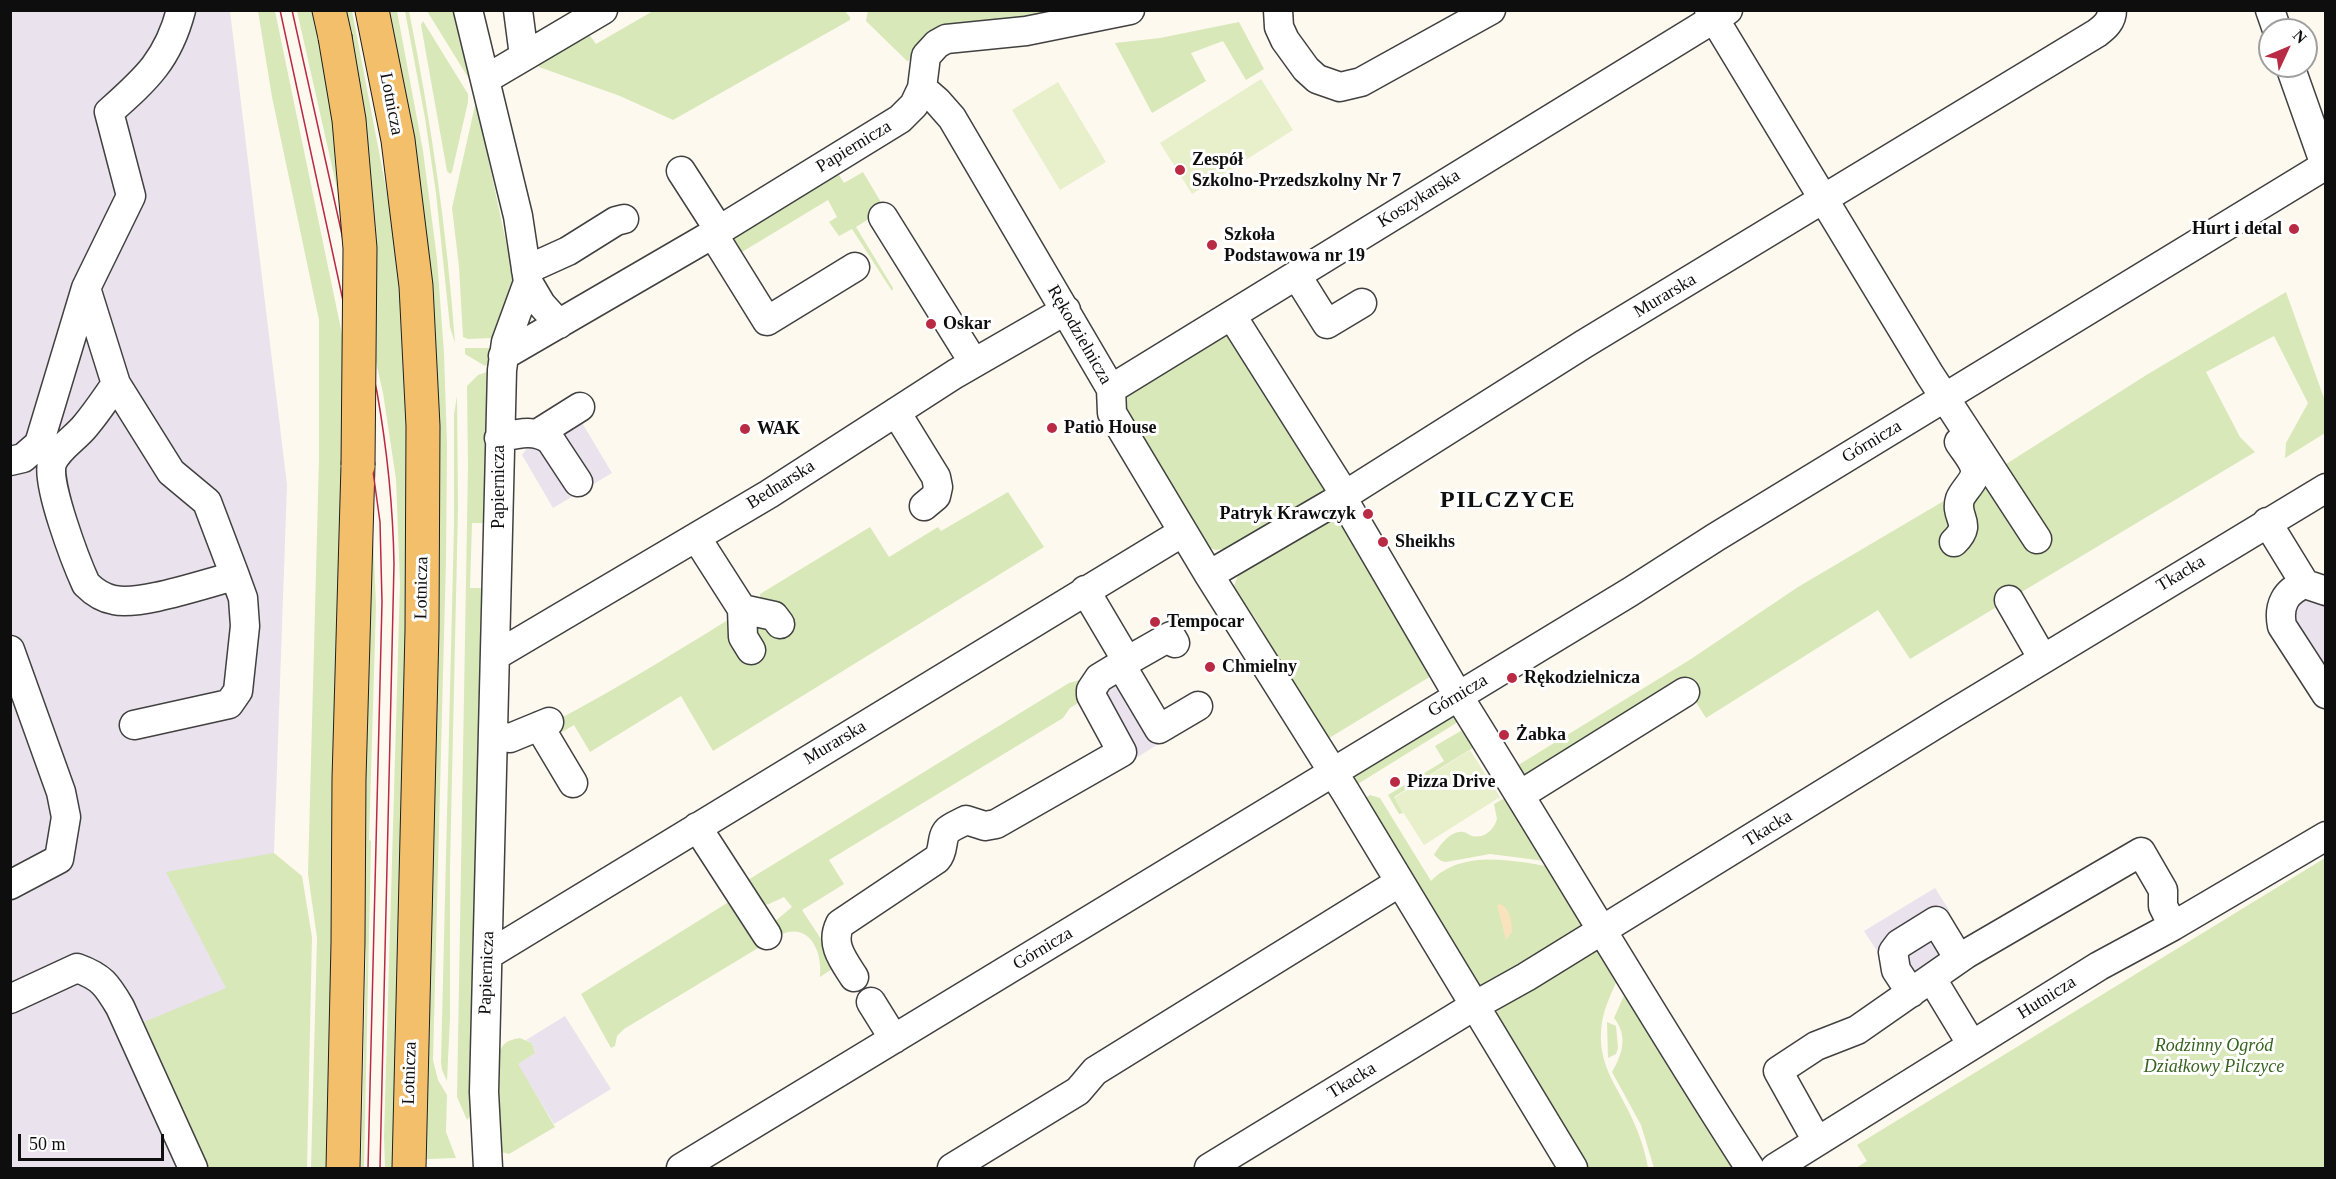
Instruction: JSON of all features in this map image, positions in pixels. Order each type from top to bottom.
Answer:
[{"type":"main road","name":"Lotnicza","points":[[372,10],[398,140],[416,286],[423,416],[422,630],[409,1168]]},
{"type":"main road","points":[[332,24],[352,142],[360,238],[358,465],[349,779],[343,1168]]},
{"type":"street","points":[[10,461],[23,458],[39,444],[86,288],[131,196],[109,112],[140,84],[163,57],[173,40],[181,10]]},
{"type":"street","points":[[468,10],[518,216],[527,276],[541,304],[559,324]]},
{"type":"street","points":[[518,10],[524,56]]},
{"type":"street","points":[[486,79],[603,10]]},
{"type":"street","name":"Papiernicza","points":[[488,1168],[484,1092],[494,735],[499,438],[503,356],[716,232],[900,119],[914,105],[922,88],[926,56],[937,44],[946,39],[1026,32],[1130,10]]},
{"type":"street","points":[[1278,10],[1281,33],[1305,69],[1317,79],[1340,87],[1360,82],[1491,10]]},
{"type":"street","name":"Murarska","points":[[1209,575],[1343,496],[1584,344],[2097,33],[2112,18],[2112,10]]},
{"type":"street","points":[[1717,13],[1823,200],[2037,539]]},
{"type":"street","name":"Koszykarska","points":[[1111,388],[1297,276],[1717,13]]},
{"type":"street","points":[[2294,78],[2325,165]]},
{"type":"street","name":"Rękodzielnicza","points":[[922,88],[938,101],[952,118],[1111,388],[1112,413],[1573,1168]]},
{"type":"street","name":"Górnicza","points":[[681,1168],[2325,165]]},
{"type":"street","points":[[681,171],[766,321],[855,267]]},
{"type":"street","points":[[883,217],[974,363]]},
{"type":"street","points":[[503,356],[527,276],[616,221],[624,219]]},
{"type":"street","points":[[1297,276],[1327,324],[1362,303]]},
{"type":"street","points":[[86,288],[116,384],[171,472],[207,502],[243,598],[245,626],[238,691],[229,705],[134,726]]},
{"type":"street","name":"Bednarska","points":[[495,656],[769,494],[974,363],[1066,310]]},
{"type":"street","points":[[1232,316],[1343,496],[1458,694],[1750,1168]]},
{"type":"street","points":[[116,384],[85,427],[57,454],[52,464],[51,476],[57,502],[86,584],[95,593],[115,601],[136,600],[235,576]]},
{"type":"street","points":[[537,434],[580,407]]},
{"type":"street","points":[[896,412],[936,477],[938,487],[936,496],[924,506]]},
{"type":"street","points":[[1954,542],[1964,529],[1959,509],[1960,500],[1975,474],[1975,467],[1955,434],[1956,428],[1963,423]]},
{"type":"street","points":[[499,438],[524,433],[537,434],[551,441],[578,483]]},
{"type":"street","name":"Tkacka","points":[[1209,1168],[1474,1006],[1526,977],[2043,658],[2325,488]]},
{"type":"street","points":[[2267,522],[2315,587]]},
{"type":"street","name":"Murarska","points":[[488,955],[1183,532]]},
{"type":"street","points":[[703,548],[742,609],[743,637],[751,650]]},
{"type":"street","points":[[2315,587],[2292,588],[2280,616],[2282,626],[2325,694]]},
{"type":"street","points":[[1085,590],[1159,729],[1198,706]]},
{"type":"street","points":[[2009,600],[2043,658]]},
{"type":"street","points":[[742,609],[774,616],[780,624]]},
{"type":"street","points":[[854,977],[837,947],[835,938],[840,924],[938,859],[944,847],[945,834],[951,828],[966,820],[985,826],[996,824],[1122,752],[1090,690],[1100,678],[1171,636],[1175,643]]},
{"type":"street","points":[[10,650],[61,792],[66,817],[59,859],[10,885]]},
{"type":"street","points":[[1520,795],[1685,692]]},
{"type":"street","points":[[494,735],[510,738],[544,724],[573,783]]},
{"type":"street","points":[[697,828],[767,935]]},
{"type":"street","name":"Hutnicza","points":[[1775,1168],[2099,966],[2173,926],[2325,836]]},
{"type":"street","points":[[1817,1141],[1778,1071],[1816,1046],[1857,1030],[1959,959],[2141,852],[2163,890],[2163,906],[2173,926]]},
{"type":"street","points":[[952,1168],[1078,1091],[1095,1071],[1400,882]]},
{"type":"street","points":[[1959,959],[1936,921],[1899,944],[1893,952],[1893,963],[1922,986],[1972,1044]]},
{"type":"street","points":[[10,999],[77,968],[93,974],[106,983],[120,1007],[193,1168]]},
{"type":"street","points":[[871,1002],[894,1039]]},
{"type":"shaded area","points":[[10,11],[230,11],[287,485],[274,853],[262,1055],[264,1168],[11,1168]]},
{"type":"shaded area","points":[[581,421],[612,473],[553,508],[522,455],[531,443]]},
{"type":"shaded area","points":[[2297,595],[2326,602],[2325,683],[2288,611]]},
{"type":"shaded area","points":[[1119,678],[1158,744],[1138,757],[1098,690]]},
{"type":"shaded area","points":[[1935,888],[1949,910],[1945,926],[1961,951],[1908,986],[1879,954],[1864,931]]},
{"type":"shaded area","points":[[565,1016],[611,1089],[554,1124],[517,1064],[535,1053],[532,1043],[526,1040]]},
{"type":"green space","points":[[844,10],[850,20],[673,120],[620,96],[539,67],[538,62],[586,30],[596,44],[653,11]]},
{"type":"green space","points":[[868,10],[1102,11],[907,61],[866,21]]},
{"type":"green space","points":[[258,11],[275,11],[343,339],[364,459],[340,463],[340,468],[344,468],[326,1168],[311,1168],[317,938],[308,874],[319,458],[319,320],[272,97]]},
{"type":"green space","points":[[297,11],[352,11],[398,251],[410,387],[396,1168],[385,1168],[384,1137],[400,584],[396,479],[383,393]]},
{"type":"green space","points":[[385,11],[397,11],[423,151],[437,259],[444,353],[447,445],[433,1060],[438,1080],[447,1095],[446,1132],[456,1158],[428,1159],[422,1162],[435,553]]},
{"type":"green space","points":[[405,11],[409,11],[431,135],[448,259],[455,343],[450,327],[436,193],[425,118]]},
{"type":"green space","points":[[427,11],[454,11],[474,87]]},
{"type":"green space","points":[[423,21],[468,94],[450,174],[447,171],[421,25]]},
{"type":"green space","points":[[1239,22],[1264,69],[1246,80],[1223,41],[1191,53],[1206,81],[1152,113],[1115,43],[1160,38]]},
{"type":"green space","points":[[1261,79],[1293,130],[1192,194],[1160,143]]},
{"type":"green space","points":[[1058,82],[1106,162],[1060,190],[1012,110]]},
{"type":"green space","points":[[476,101],[513,275],[512,289],[493,338],[468,339],[463,337],[459,267],[452,208]]},
{"type":"green space","points":[[836,170],[844,183],[863,172],[885,209],[856,227],[893,288],[892,291],[852,229],[839,236],[829,222],[837,217],[828,200],[737,255],[727,237]]},
{"type":"green space","points":[[2286,292],[2325,401],[2325,433],[2285,458],[2286,443],[2308,403],[2274,336],[2206,372],[2240,437],[2255,452],[1910,659],[1878,610],[1706,718],[1683,682],[1522,781],[1515,767],[1691,659],[1798,587],[2003,466],[2148,374]]},
{"type":"green space","points":[[1231,329],[1333,487],[1233,548],[1216,550],[1204,546],[1123,408],[1123,399]]},
{"type":"green space","points":[[465,348],[498,348],[492,362],[485,366],[465,354]]},
{"type":"green space","points":[[487,372],[490,374],[491,523],[472,523],[470,588],[490,588],[478,1106],[467,1120],[457,1097],[468,466],[467,386],[478,375]]},
{"type":"green space","points":[[457,396],[458,507],[447,1081],[441,1062],[454,525],[454,414]]},
{"type":"green space","points":[[1008,492],[1044,547],[713,751],[681,696],[590,752],[574,725],[557,735],[550,724],[630,679],[760,600],[760,594],[870,527],[889,557],[938,527],[941,531]]},
{"type":"green space","points":[[372,511],[376,605],[369,840],[371,841],[364,1168],[361,1168],[366,955],[359,860]]},
{"type":"green space","points":[[1338,513],[1436,673],[1326,740],[1255,618],[1233,588],[1239,573]]},
{"type":"green space","points":[[1083,679],[1084,699],[1070,708],[1063,718],[829,860],[844,884],[802,910],[838,965],[820,977],[819,956],[811,940],[804,934],[796,932],[787,932],[776,937],[773,923],[792,907],[784,897],[763,905],[743,883],[1069,683]]},
{"type":"green space","points":[[1456,705],[1466,717],[1353,787],[1352,778],[1355,770]]},
{"type":"green space","points":[[1464,729],[1471,730],[1481,741],[1553,862],[1490,854],[1446,862],[1434,855],[1442,843],[1454,833],[1464,832],[1476,837],[1488,833],[1494,827],[1497,819],[1494,804],[1510,795],[1479,744],[1394,797],[1403,813],[1399,814],[1388,795],[1444,761],[1435,746]]},
{"type":"green space","points":[[1470,750],[1500,797],[1424,845],[1394,798]]},
{"type":"green space","points":[[1370,795],[1380,798],[1431,881],[1444,870],[1475,860],[1509,861],[1559,868],[1590,922],[1483,987],[1479,986],[1365,798]]},
{"type":"green space","points":[[274,853],[302,876],[312,937],[307,1168],[209,1168],[144,1022],[226,988],[166,872]]},
{"type":"green space","name":"Rodzinny Ogród Działkowy Pilczyce","points":[[2325,858],[2325,1168],[1856,1168],[1867,1161],[1857,1145]]},
{"type":"green space","points":[[735,898],[763,945],[624,1029],[617,1036],[615,1046],[611,1048],[581,994]]},
{"type":"green space","points":[[1602,945],[1620,974],[1603,1016],[1601,1036],[1604,1061],[1637,1129],[1648,1168],[1586,1168],[1496,1014],[1499,1007]]},
{"type":"green space","points":[[1629,984],[1740,1161],[1728,1168],[1654,1168],[1641,1125],[1612,1072],[1622,1045],[1621,1031],[1614,1018]]},
{"type":"green space","points":[[1607,1022],[1616,1026],[1618,1048],[1616,1054],[1608,1058]]},
{"type":"green space","points":[[520,1038],[532,1043],[535,1053],[518,1064],[555,1127],[509,1154],[501,1152],[498,1132],[499,1058],[505,1044]]},
{"type":"sand","points":[[1500,904],[1506,909],[1511,920],[1512,932],[1506,940],[1497,905]]},
{"type":"tram line","points":[[280,10],[355,356],[380,522],[382,602],[368,1168]]},
{"type":"tram line","points":[[292,10],[377,392],[391,499],[394,564],[380,1168]]},
{"type":"place","name":"Zespół Szkolno-Przedszkolny Nr 7","points":[[1180,170]]},
{"type":"place","name":"Hurt i detal","points":[[2294,229]]},
{"type":"place","name":"Szkoła Podstawowa nr 19","points":[[1212,245]]},
{"type":"place","name":"Oskar","points":[[931,324]]},
{"type":"place","name":"Patio House","points":[[1052,428]]},
{"type":"place","name":"WAK","points":[[745,429]]},
{"type":"place","name":"Patryk Krawczyk","points":[[1368,514]]},
{"type":"place","name":"Sheikhs","points":[[1383,542]]},
{"type":"place","name":"Tempocar","points":[[1155,622]]},
{"type":"place","name":"Chmielny","points":[[1210,667]]},
{"type":"place","name":"Rękodzielnicza","points":[[1512,678]]},
{"type":"place","name":"Żabka","points":[[1504,735]]},
{"type":"place","name":"Pizza Drive","points":[[1395,782]]},
{"type":"district","name":"PILCZYCE","points":[[1508,501]]}]
